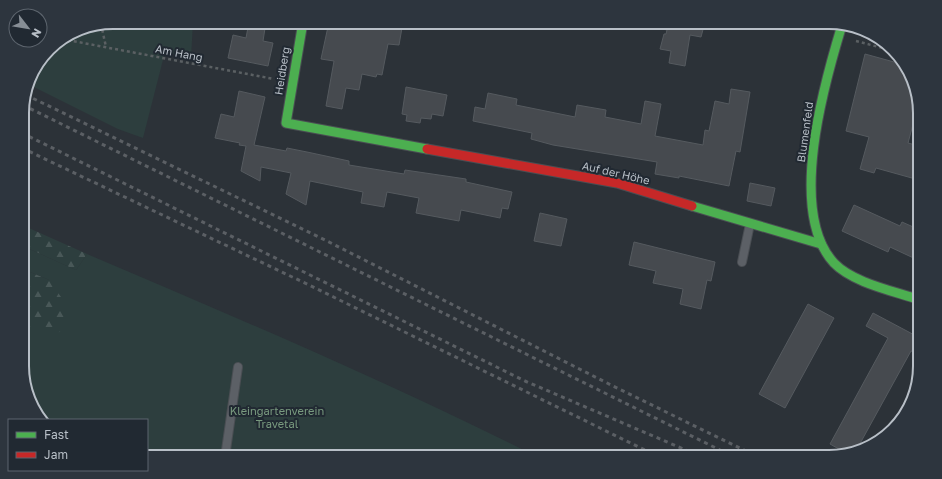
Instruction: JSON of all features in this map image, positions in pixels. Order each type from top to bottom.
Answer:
[{"type":"street","name":"Heidberg","points":[[286,123],[302,29]]},
{"type":"street","name":"Blumenfeld","points":[[821,244],[812,217],[813,151],[824,89],[840,30]]},
{"type":"street","name":"Auf der Höhe","points":[[286,123],[617,183],[821,244]]},
{"type":"street","points":[[821,244],[833,262],[852,276],[913,298]]},
{"type":"lane","points":[[742,262],[751,223]]},
{"type":"lane","points":[[226,450],[238,367]]},
{"type":"path","points":[[102,30],[106,47]]},
{"type":"path","points":[[838,37],[882,48]]},
{"type":"path","name":"Am Hang","points":[[71,41],[292,83]]},
{"type":"green space","points":[[113,29],[193,29],[191,58],[165,52],[143,138],[118,129],[33,87],[43,66],[66,43],[81,35],[91,32]]},
{"type":"green space","points":[[29,228],[87,254],[76,270],[29,249]]},
{"type":"green space","name":"Kleingartenverein Travetal","points":[[29,249],[76,270],[87,254],[370,377],[523,450],[148,450],[148,419],[48,419],[43,413],[35,398],[32,388],[29,366],[29,332],[37,329],[49,280],[29,272]]},
{"type":"green space","points":[[29,272],[49,280],[61,297],[66,317],[62,330],[54,336],[38,330],[29,333]]},
{"type":"building","points":[[248,29],[265,29],[263,41],[273,43],[268,66],[228,58],[233,35],[246,38]]},
{"type":"building","points":[[327,29],[402,29],[399,45],[388,44],[382,75],[377,74],[376,77],[362,74],[359,90],[346,88],[342,109],[326,106],[334,61],[321,59]]},
{"type":"building","points":[[663,29],[703,29],[701,37],[690,35],[685,66],[669,63],[671,51],[660,49],[664,34],[666,34],[667,30]]},
{"type":"building","points":[[865,54],[896,63],[909,86],[912,102],[913,124],[908,143],[913,144],[913,178],[876,168],[874,173],[860,169],[869,137],[846,131]]},
{"type":"building","points":[[406,87],[447,95],[443,116],[432,114],[431,119],[421,118],[420,123],[406,121],[407,115],[402,114]]},
{"type":"building","points":[[731,89],[750,92],[740,152],[736,151],[729,186],[679,176],[679,178],[655,174],[657,162],[553,145],[531,139],[532,133],[473,121],[475,107],[485,109],[488,93],[517,99],[516,105],[575,117],[577,105],[606,110],[605,117],[641,124],[645,101],[661,104],[655,136],[703,145],[705,130],[709,131],[715,101],[729,104]]},
{"type":"building","points":[[239,91],[265,97],[254,145],[286,151],[287,148],[349,161],[349,165],[404,174],[405,170],[466,179],[466,182],[512,192],[508,209],[502,208],[500,218],[461,210],[459,221],[416,213],[419,198],[387,192],[384,207],[361,203],[363,192],[310,181],[306,205],[286,194],[291,173],[261,167],[260,181],[241,171],[246,146],[239,145],[240,143],[215,138],[221,114],[234,117]]},
{"type":"building","points":[[750,183],[775,188],[771,206],[747,201]]},
{"type":"building","points":[[854,205],[900,226],[902,222],[913,227],[913,258],[890,247],[888,252],[842,231]]},
{"type":"building","points":[[540,213],[567,219],[561,246],[534,241]]},
{"type":"building","points":[[634,242],[715,262],[711,281],[707,280],[701,309],[680,304],[683,289],[653,283],[656,271],[629,265]]},
{"type":"building","points":[[808,304],[834,318],[785,408],[759,394]]},
{"type":"building","points":[[873,313],[913,334],[913,352],[911,351],[860,444],[839,449],[830,444],[888,338],[866,326]]},
{"type":"railway","points":[[31,97],[325,240],[613,386],[744,450]]},
{"type":"railway","points":[[29,108],[720,450]]},
{"type":"railway","points":[[29,136],[525,381],[686,450]]},
{"type":"railway","points":[[29,151],[309,285],[645,450]]},
{"type":"traffic: fast","points":[[302,29],[286,123],[427,149]]},
{"type":"traffic: fast","points":[[841,30],[819,113],[814,147],[811,181],[813,213],[820,241],[834,263],[842,270],[874,286],[913,298]]},
{"type":"traffic: fast","points":[[692,206],[821,244]]},
{"type":"traffic: jam","points":[[427,149],[617,183],[692,206]]}]
